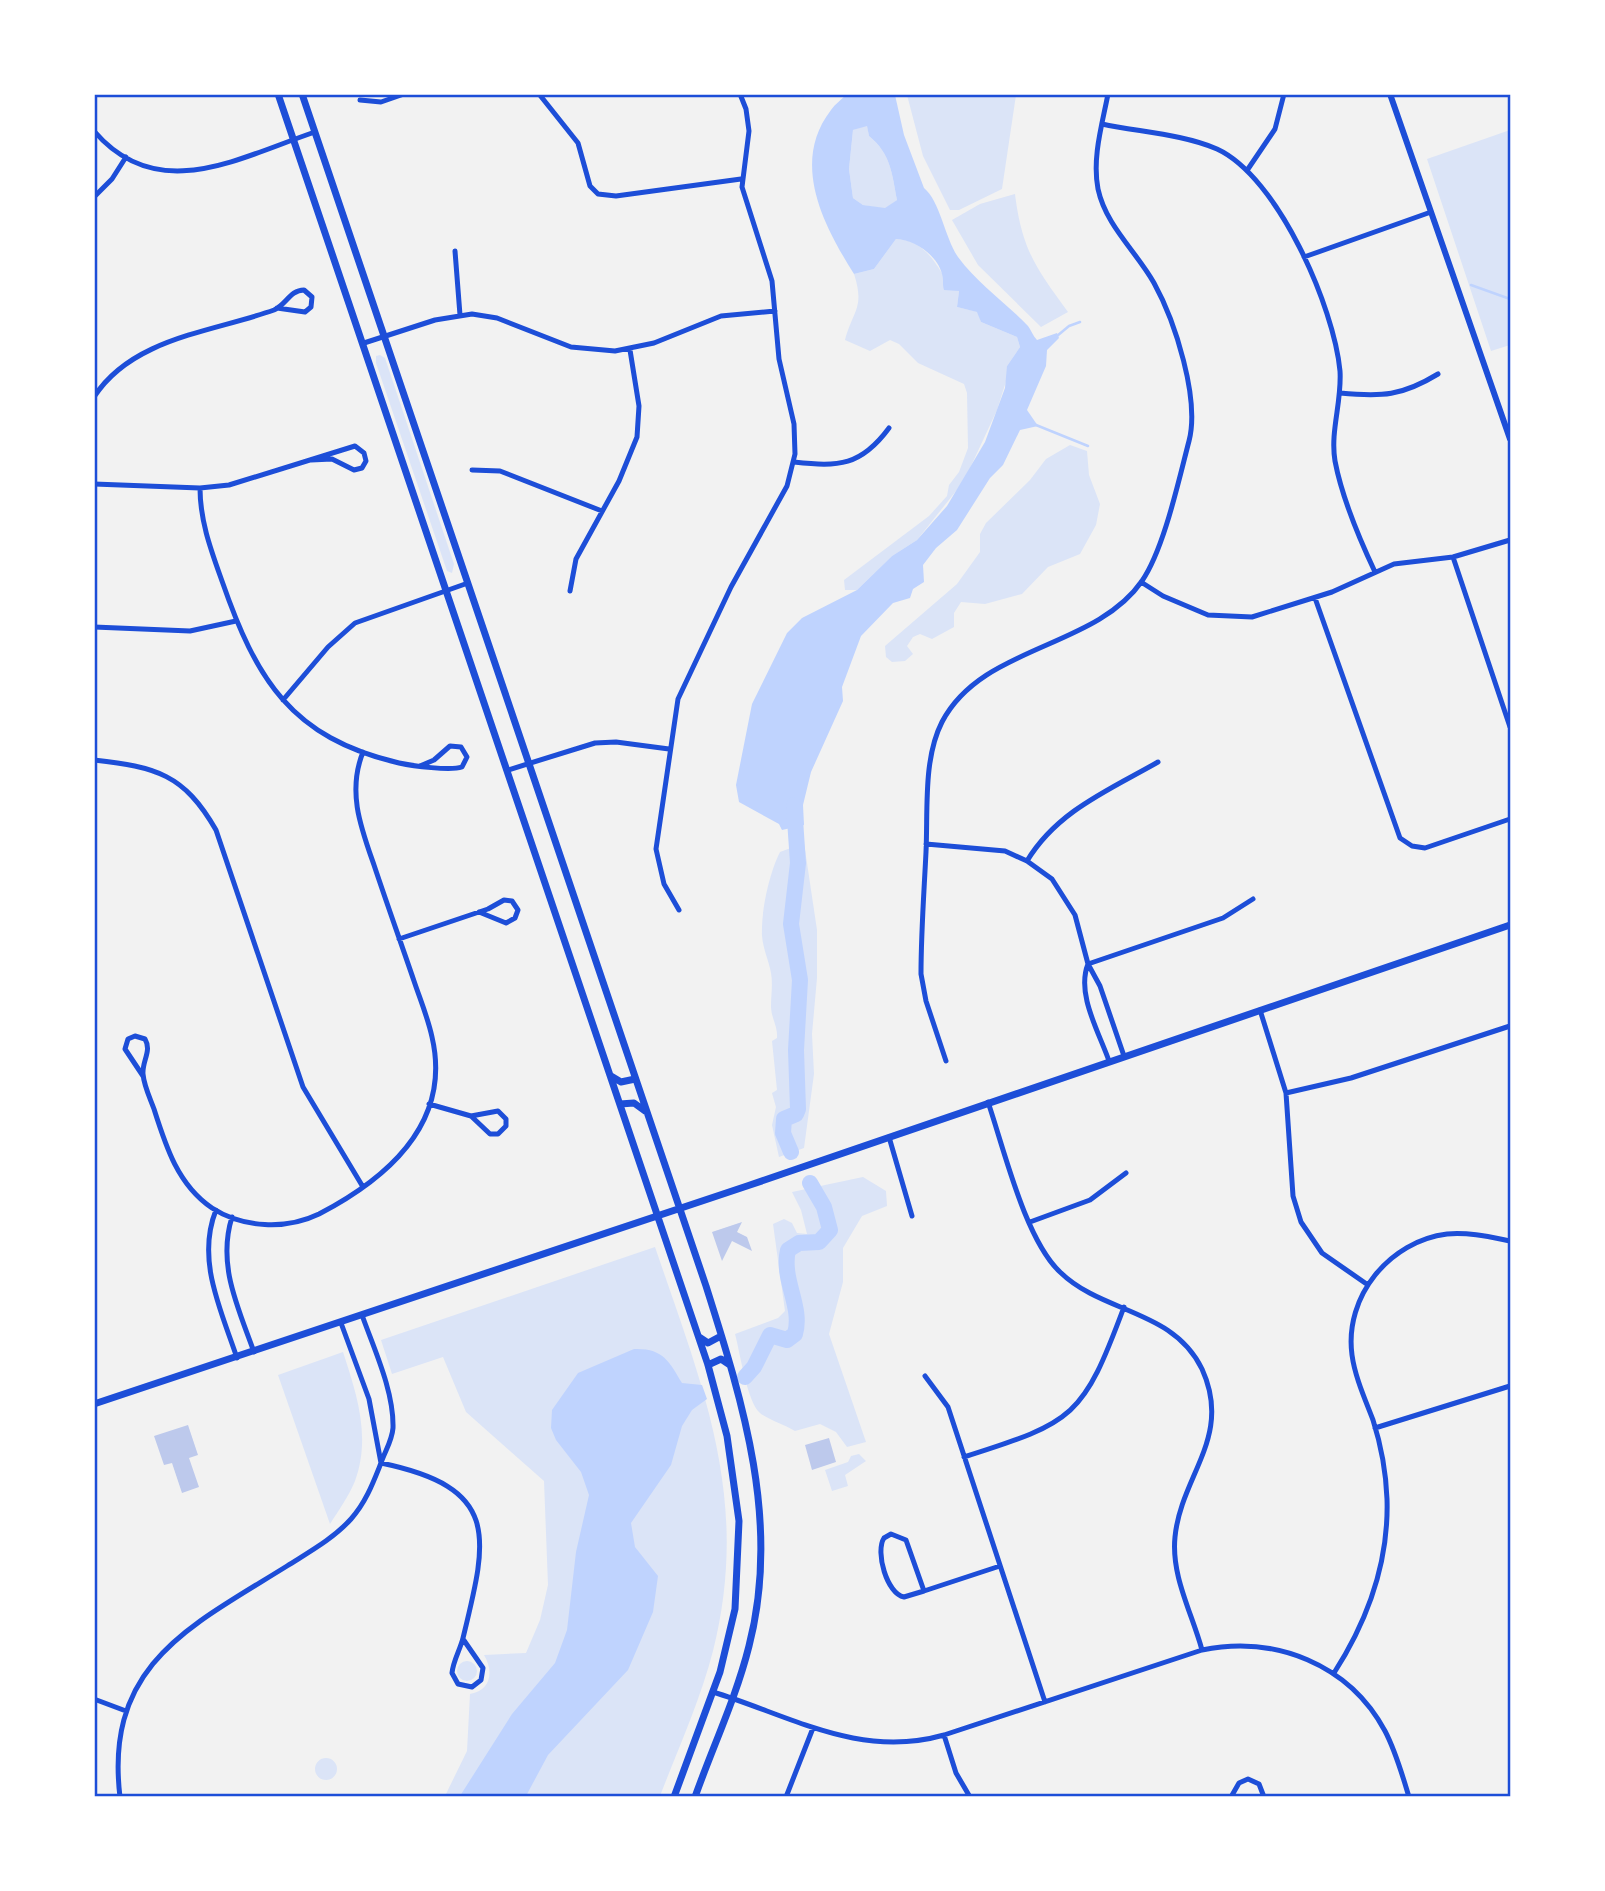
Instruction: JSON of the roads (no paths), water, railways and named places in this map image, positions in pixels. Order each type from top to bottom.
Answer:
[{"type":"main road","points":[[278,94],[708,1365],[727,1436],[739,1521],[735,1609],[713,1692],[674,1797]]},
{"type":"main road","points":[[302,94],[679,1208],[731,1366],[748,1427],[760,1506],[755,1618],[734,1698],[695,1797]]},
{"type":"main road","points":[[94,1404],[1510,925]]},
{"type":"main road","points":[[611,1076],[621,1082],[635,1079]]},
{"type":"main road","points":[[620,1104],[634,1103],[646,1112]]},
{"type":"main road","points":[[698,1336],[708,1343],[721,1336]]},
{"type":"main road","points":[[708,1365],[721,1359],[731,1366]]},
{"type":"street","points":[[360,100],[381,102],[404,94]]},
{"type":"street","points":[[539,94],[573,135],[582,153],[590,186],[598,194],[616,196],[741,179]]},
{"type":"street","points":[[679,910],[664,884],[656,849],[669,749],[684,683],[731,587],[782,496],[794,462],[794,424],[779,359],[772,281],[748,211],[741,179],[749,131],[740,94]]},
{"type":"street","points":[[946,1060],[926,1000],[921,974],[930,768],[936,738],[952,706],[977,682],[1114,608],[1142,582],[1157,550],[1189,439],[1193,401],[1186,370],[1159,294],[1112,224],[1099,192],[1096,160],[1108,94]]},
{"type":"street","points":[[1248,169],[1275,129],[1283,94]]},
{"type":"street","points":[[1390,94],[1510,439]]},
{"type":"street","points":[[1102,124],[1206,145],[1248,169],[1268,195],[1304,257],[1335,343],[1340,393],[1334,438],[1336,462],[1362,542],[1376,572]]},
{"type":"street","points":[[94,131],[125,158],[162,171],[187,172],[209,168],[315,132]]},
{"type":"street","points":[[94,197],[112,179],[125,158]]},
{"type":"street","points":[[1304,257],[1431,212]]},
{"type":"street","points":[[455,251],[460,315]]},
{"type":"street","points":[[94,397],[116,371],[142,353],[278,308],[297,290],[304,290],[312,297],[311,307],[305,312],[278,308]]},
{"type":"street","points":[[364,343],[460,315],[497,318],[571,347],[630,349],[663,341],[721,317],[775,311]]},
{"type":"street","points":[[570,591],[576,559],[629,460],[637,437],[639,405],[630,349]]},
{"type":"street","points":[[1340,393],[1397,394],[1413,389],[1438,374]]},
{"type":"street","points":[[794,462],[825,465],[855,460],[868,453],[889,428]]},
{"type":"street","points":[[94,484],[200,488],[240,483],[311,460],[355,446],[364,453],[366,461],[362,467],[354,470],[332,459],[311,460]]},
{"type":"street","points":[[472,470],[500,471],[602,511]]},
{"type":"street","points":[[200,488],[204,528],[236,621],[256,665],[283,700],[317,729],[363,752],[420,766],[458,769],[467,757],[461,747],[454,745],[434,760],[420,766]]},
{"type":"street","points":[[1142,582],[1196,611],[1227,618],[1260,616],[1315,598],[1403,562],[1453,556],[1510,540]]},
{"type":"street","points":[[1453,556],[1510,727]]},
{"type":"street","points":[[283,700],[347,629],[368,617],[468,583]]},
{"type":"street","points":[[1315,598],[1395,829],[1409,845],[1431,847],[1510,819]]},
{"type":"street","points":[[94,626],[190,631],[236,621]]},
{"type":"street","points":[[508,770],[606,742],[669,749]]},
{"type":"street","points":[[143,1076],[149,1045],[145,1039],[135,1036],[128,1039],[125,1049],[143,1076],[177,1171],[198,1197],[216,1210],[261,1224],[292,1223],[316,1215],[363,1187],[404,1153],[416,1136],[429,1104],[435,1072],[432,1037],[356,806],[357,771],[363,752]]},
{"type":"street","points":[[94,760],[134,765],[162,773],[184,786],[205,810],[216,831],[303,1087],[363,1187]]},
{"type":"street","points":[[1027,860],[1062,817],[1158,762]]},
{"type":"street","points":[[926,844],[992,848],[1027,860],[1052,879],[1070,903],[1080,928],[1088,964],[1100,986],[1124,1056]]},
{"type":"street","points":[[94,885],[94,895]]},
{"type":"street","points":[[399,939],[509,899],[515,903],[518,910],[515,918],[506,923],[479,912]]},
{"type":"street","points":[[1088,964],[1223,918],[1253,899]]},
{"type":"street","points":[[1088,964],[1083,977],[1085,990],[1109,1061]]},
{"type":"street","points":[[1259,1010],[1286,1093],[1293,1196],[1301,1222],[1322,1253],[1368,1285]]},
{"type":"street","points":[[1286,1093],[1351,1078],[1510,1026]]},
{"type":"street","points":[[988,1102],[1040,1246],[1060,1273],[1088,1292],[1165,1326],[1185,1344],[1202,1369],[1210,1394],[1209,1440],[1180,1514],[1175,1549],[1177,1573],[1202,1650]]},
{"type":"street","points":[[429,1104],[471,1116],[498,1111],[506,1119],[506,1126],[502,1132],[490,1134],[471,1116]]},
{"type":"street","points":[[888,1137],[912,1216]]},
{"type":"street","points":[[1030,1222],[1090,1200],[1126,1172]]},
{"type":"street","points":[[216,1210],[209,1238],[209,1270],[237,1357]]},
{"type":"street","points":[[232,1217],[227,1237],[227,1267],[254,1352]]},
{"type":"street","points":[[1334,1673],[1367,1613],[1384,1552],[1387,1497],[1375,1428],[1352,1352],[1355,1316],[1368,1285],[1393,1257],[1425,1239],[1462,1234],[1510,1241]]},
{"type":"street","points":[[964,1457],[1035,1434],[1076,1408],[1094,1381],[1125,1307]]},
{"type":"street","points":[[120,1797],[118,1746],[127,1711],[143,1676],[174,1639],[341,1529],[367,1496],[391,1437],[392,1418],[362,1315]]},
{"type":"street","points":[[341,1322],[369,1399],[381,1463]]},
{"type":"street","points":[[925,1376],[948,1407],[1045,1702]]},
{"type":"street","points":[[1375,1428],[1510,1386]]},
{"type":"street","points":[[381,1463],[437,1478],[456,1492],[472,1512],[478,1530],[481,1559],[463,1639],[452,1674],[458,1684],[472,1687],[481,1680],[482,1668],[463,1639]]},
{"type":"street","points":[[924,1591],[906,1539],[895,1534],[884,1538],[879,1551],[892,1589],[904,1597],[924,1591],[1000,1566]]},
{"type":"street","points":[[713,1692],[842,1738],[876,1744],[905,1743],[944,1735],[1202,1650],[1234,1646],[1269,1648],[1298,1655],[1334,1673],[1353,1689],[1378,1719],[1394,1749],[1409,1797]]},
{"type":"street","points":[[94,1699],[127,1711]]},
{"type":"street","points":[[786,1797],[813,1728]]},
{"type":"street","points":[[944,1735],[957,1773],[970,1797]]},
{"type":"street","points":[[1231,1797],[1240,1783],[1248,1779],[1259,1784],[1264,1797]]},
{"type":"water","points":[[846,95],[895,95],[904,135],[924,188],[934,202],[958,257],[974,276],[1028,326],[1037,340],[1057,333],[1059,338],[1047,350],[1046,366],[1027,410],[1038,426],[1020,430],[1003,465],[990,478],[957,530],[936,548],[923,565],[924,582],[913,589],[910,598],[893,603],[861,636],[842,687],[843,701],[811,772],[803,805],[804,825],[782,830],[779,824],[739,802],[736,785],[752,704],[787,633],[802,618],[857,590],[892,556],[917,540],[947,506],[985,442],[1005,388],[1007,366],[1020,347],[1017,337],[981,322],[977,312],[957,307],[959,291],[944,290],[942,274],[935,261],[911,242],[896,239],[874,269],[854,274],[823,215],[812,173],[813,151],[819,130],[833,108]],"holes":[[[867,126],[869,136],[882,150],[892,173],[897,200],[885,208],[863,205],[853,198],[849,169],[853,130]]]},
{"type":"water","points":[[634,1349],[652,1351],[664,1357],[682,1383],[702,1385],[707,1399],[692,1410],[682,1426],[671,1465],[631,1523],[635,1547],[658,1576],[653,1612],[628,1670],[548,1755],[526,1796],[460,1796],[512,1714],[555,1663],[567,1630],[576,1552],[589,1495],[581,1472],[556,1440],[551,1428],[552,1410],[578,1373]]},
{"type":"waterway","points":[[1471,285],[1510,299]]},
{"type":"waterway","points":[[1057,336],[1069,326],[1080,322]]},
{"type":"waterway","points":[[1036,425],[1088,446]]},
{"type":"waterway","points":[[791,1152],[783,1133],[784,1119],[796,1114],[798,1109],[796,1050],[800,980],[791,924],[798,863],[794,805]]},
{"type":"waterway","points":[[745,1377],[754,1367],[770,1335],[787,1340],[795,1334],[797,1324],[787,1272],[788,1250],[799,1243],[819,1242],[830,1230],[824,1207],[810,1183]]}]
